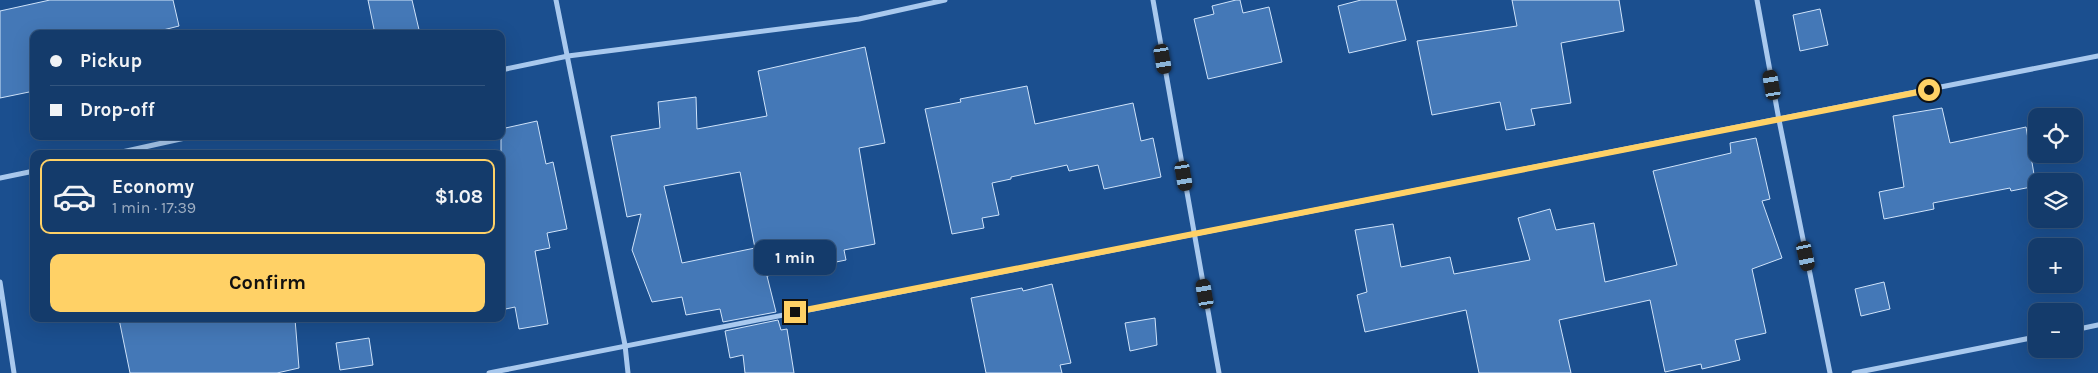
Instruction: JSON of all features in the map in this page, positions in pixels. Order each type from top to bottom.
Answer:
[{"type":"street","points":[[556,0],[628,373]]},
{"type":"street","points":[[505,69],[568,56],[859,19],[945,0]]},
{"type":"street","points":[[1153,0],[1219,373]]},
{"type":"street","points":[[1757,0],[1830,373]]},
{"type":"street","points":[[489,373],[2098,56]]},
{"type":"street","points":[[131,150],[176,140]]},
{"type":"street","points":[[0,178],[30,172]]},
{"type":"street","points":[[0,282],[14,373]]},
{"type":"street","points":[[2083,328],[2098,325]]},
{"type":"street","points":[[1854,373],[2028,339]]},
{"type":"building","points":[[50,0],[173,0],[179,26],[163,30],[30,30],[30,92],[0,98],[0,11]]},
{"type":"building","points":[[368,0],[412,0],[419,30],[374,30]]},
{"type":"building","points":[[1240,0],[1243,13],[1269,7],[1282,62],[1208,79],[1194,19],[1214,14],[1212,6]]},
{"type":"building","points":[[1361,0],[1396,0],[1406,40],[1349,53],[1338,6]]},
{"type":"building","points":[[1512,0],[1619,0],[1624,31],[1561,43],[1571,103],[1531,109],[1535,125],[1506,130],[1500,102],[1432,115],[1417,41],[1517,26]]},
{"type":"building","points":[[1820,9],[1828,45],[1800,51],[1793,15]]},
{"type":"building","points":[[865,47],[885,143],[859,148],[875,244],[844,250],[846,260],[767,276],[776,312],[723,322],[720,309],[686,315],[682,297],[652,302],[632,250],[641,214],[627,217],[611,136],[660,128],[658,102],[696,97],[697,129],[767,116],[758,71]],"holes":[[[740,172],[755,248],[682,263],[664,186]]]},
{"type":"building","points":[[1027,86],[1035,124],[1133,103],[1141,141],[1153,138],[1161,177],[1104,189],[1098,165],[1069,171],[1067,165],[1011,177],[1011,179],[992,183],[999,215],[982,218],[984,228],[952,234],[925,109],[961,102],[960,99]]},
{"type":"building","points":[[1942,108],[1950,143],[2026,127],[2028,163],[2032,163],[2034,173],[2028,173],[2028,188],[2011,191],[2010,188],[1933,203],[1934,209],[1884,219],[1879,192],[1904,187],[1893,116]]},
{"type":"building","points":[[537,121],[546,164],[553,162],[567,229],[547,233],[550,248],[535,251],[548,324],[519,329],[515,307],[505,309],[505,150],[501,150],[501,140],[505,140],[505,128]]},
{"type":"building","points":[[1756,138],[1770,199],[1762,201],[1782,258],[1752,269],[1766,333],[1735,340],[1740,360],[1702,369],[1701,364],[1665,372],[1650,300],[1559,320],[1571,373],[1479,373],[1466,310],[1365,332],[1357,295],[1367,292],[1355,230],[1393,224],[1401,267],[1450,257],[1454,274],[1530,260],[1518,218],[1550,209],[1556,230],[1594,223],[1605,282],[1677,265],[1653,171],[1731,153],[1730,143]]},
{"type":"building","points":[[1884,282],[1890,309],[1861,316],[1855,289]]},
{"type":"building","points":[[1052,284],[1071,363],[1060,365],[1062,373],[986,373],[971,298],[1022,288],[1023,291]]},
{"type":"building","points":[[1155,318],[1157,345],[1130,351],[1125,323]]},
{"type":"building","points":[[778,320],[781,330],[787,329],[794,373],[745,373],[743,355],[730,358],[725,331]]},
{"type":"building","points":[[120,322],[295,322],[299,368],[277,373],[130,373]]},
{"type":"building","points":[[369,338],[373,365],[340,370],[336,343]]},
{"type":"route","points":[[795,312],[1929,90]]}]
